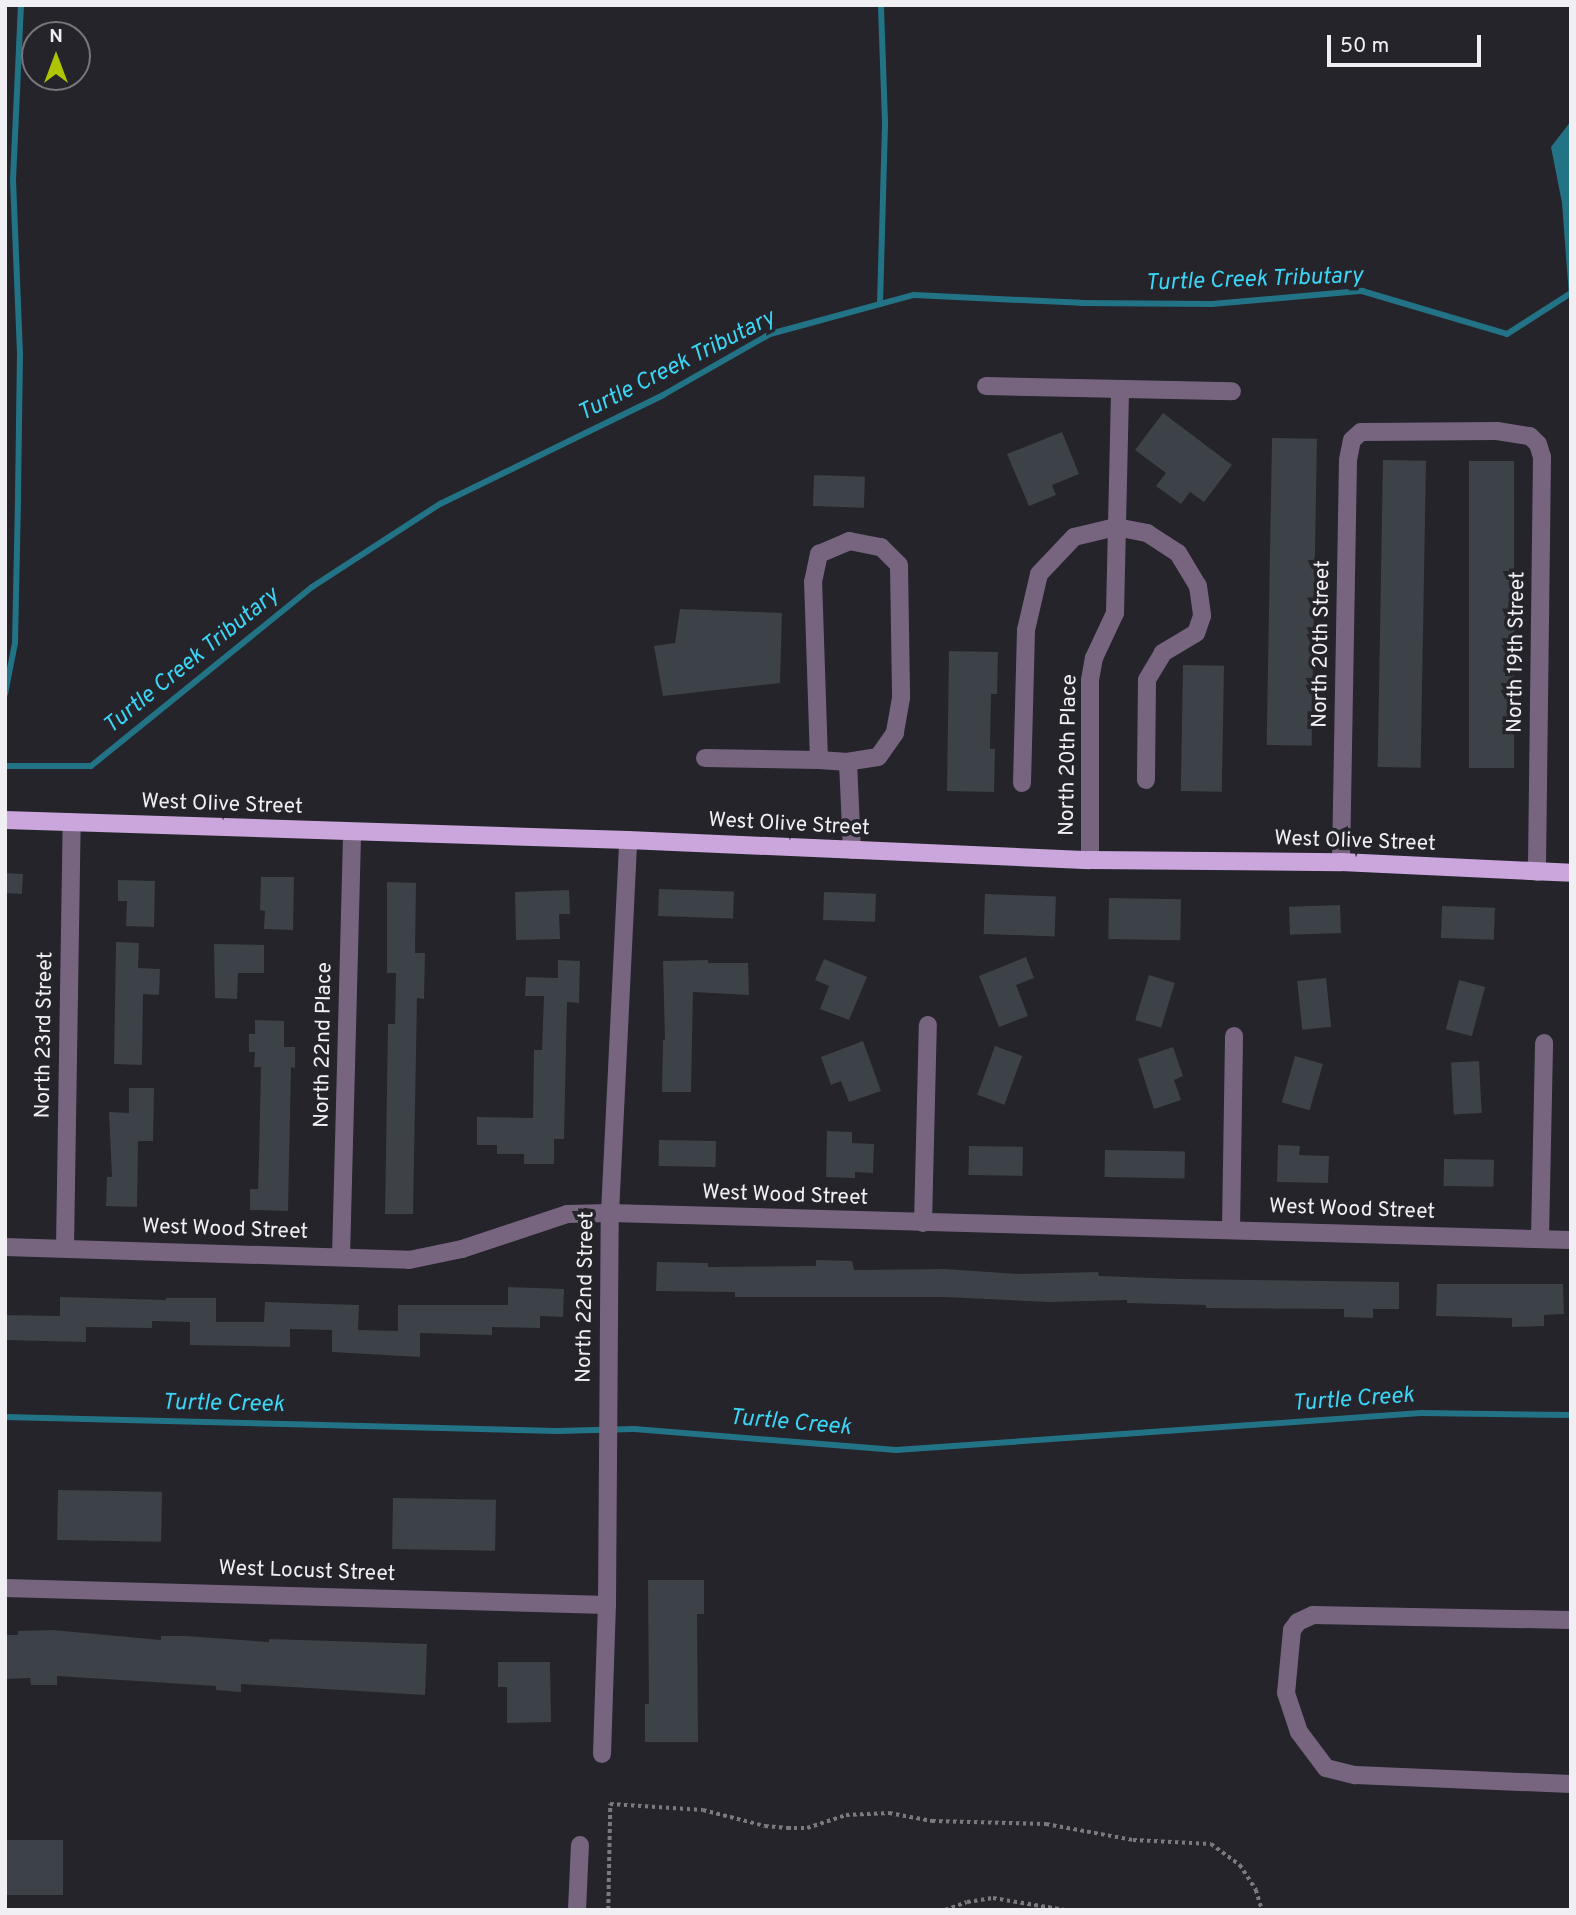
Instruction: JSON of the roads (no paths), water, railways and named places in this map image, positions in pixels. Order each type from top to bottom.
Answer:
[{"type":"main road","name":"West Olive Street","points":[[5,820],[352,834],[628,840],[1090,860],[1341,862],[1571,873]]},
{"type":"street","points":[[986,386],[1232,391]]},
{"type":"street","points":[[1116,527],[1120,388]]},
{"type":"street","name":"North 19th Street","points":[[1361,432],[1497,431],[1530,436],[1538,444],[1542,457],[1537,872]]},
{"type":"street","name":"North 20th Street","points":[[1341,862],[1348,460],[1352,440],[1361,432]]},
{"type":"street","points":[[1022,783],[1026,630],[1039,574],[1073,537],[1116,527],[1147,533],[1178,554],[1198,586],[1202,616],[1196,633],[1163,653],[1147,680],[1146,780]]},
{"type":"street","name":"North 20th Place","points":[[1090,860],[1090,680],[1094,658],[1115,613],[1116,527]]},
{"type":"street","points":[[705,758],[848,762],[878,757],[895,733],[901,698],[899,565],[881,547],[849,541],[819,554],[813,582],[818,760]]},
{"type":"street","points":[[848,762],[852,850]]},
{"type":"street","name":"North 23rd Street","points":[[65,1248],[72,822]]},
{"type":"street","name":"North 22nd Place","points":[[341,1257],[352,834]]},
{"type":"street","name":"North 22nd Street","points":[[602,1754],[607,1605],[610,1213],[628,840]]},
{"type":"street","points":[[923,1223],[928,1025]]},
{"type":"street","points":[[1231,1229],[1234,1036]]},
{"type":"street","points":[[1540,1238],[1544,1043]]},
{"type":"street","name":"West Wood Street","points":[[5,1247],[409,1260],[462,1249],[567,1214],[610,1213],[1571,1240]]},
{"type":"street","name":"West Locust Street","points":[[5,1588],[607,1605]]},
{"type":"street","points":[[1571,1620],[1313,1615],[1298,1622],[1292,1630],[1286,1693],[1299,1732],[1326,1768],[1355,1775],[1571,1784]]},
{"type":"street","points":[[577,1910],[580,1845]]},
{"type":"water","points":[[1571,121],[1569,296],[1562,203],[1551,147]]},
{"type":"waterway","points":[[5,694],[15,643],[20,354],[13,180],[21,5]]},
{"type":"waterway","points":[[880,304],[885,122],[881,5]]},
{"type":"waterway","name":"Turtle Creek Tributary","points":[[5,766],[91,766],[312,587],[440,504],[663,395],[770,334],[914,295],[1081,303],[1212,304],[1362,291],[1507,334],[1571,293]]},
{"type":"waterway","name":"Turtle Creek","points":[[5,1417],[557,1431],[634,1429],[896,1450],[1421,1413],[1571,1415]]}]
